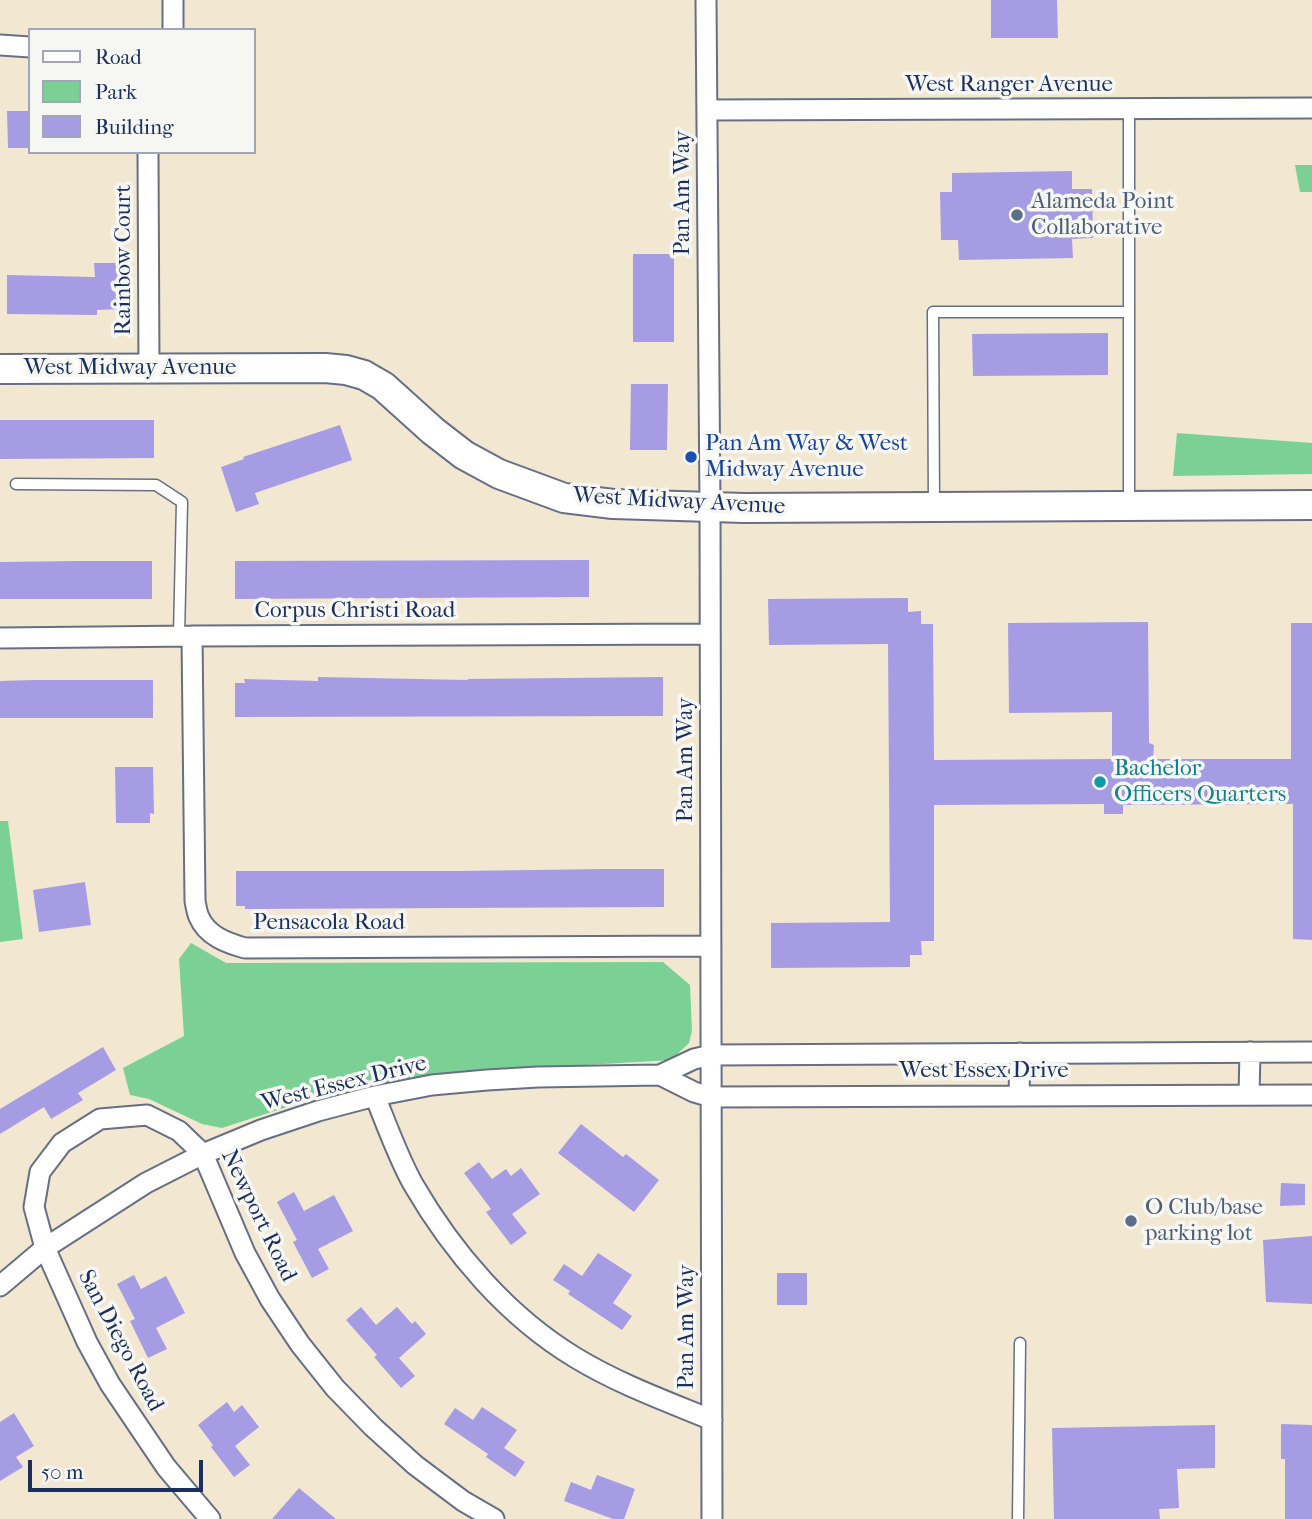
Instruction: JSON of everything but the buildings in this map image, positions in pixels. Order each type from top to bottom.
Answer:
[{"type":"street","points":[[173,0],[173,28]]},
{"type":"street","name":"Pan Am Way","points":[[706,0],[712,1519]]},
{"type":"street","points":[[0,45],[28,47]]},
{"type":"street","name":"West Ranger Avenue","points":[[707,110],[1312,108]]},
{"type":"street","name":"Rainbow Court","points":[[148,154],[149,368]]},
{"type":"street","name":"West Midway Avenue","points":[[0,369],[346,370],[364,375],[383,386],[464,455],[499,474],[564,498],[613,505],[710,508],[1312,505]]},
{"type":"street","name":"Corpus Christi Road","points":[[0,638],[710,634]]},
{"type":"street","name":"Pensacola Road","points":[[186,636],[195,901],[199,918],[209,931],[224,943],[245,948],[711,946]]},
{"type":"street","points":[[1249,1095],[1250,1052]]},
{"type":"street","name":"West Essex Drive","points":[[0,1286],[45,1248],[95,1214],[146,1183],[203,1154],[261,1130],[318,1111],[432,1085],[487,1080],[660,1075],[694,1059],[711,1055],[1312,1052]]},
{"type":"street","points":[[1019,1096],[1020,1053]]},
{"type":"street","name":"West Essex Drive","points":[[660,1075],[694,1092],[711,1097],[1312,1095]]},
{"type":"street","points":[[375,1096],[412,1182],[436,1222],[463,1258],[493,1291],[528,1323],[575,1357],[618,1381],[712,1420]]},
{"type":"street","name":"Newport Road","points":[[45,1248],[34,1208],[40,1172],[62,1143],[100,1119],[146,1115],[179,1131],[203,1154],[244,1253],[270,1299],[300,1344],[335,1388],[415,1465],[463,1501],[494,1519]]},
{"type":"street","name":"San Diego Road","points":[[45,1248],[87,1342],[110,1384],[166,1467],[210,1519]]},
{"type":"lane","points":[[1129,108],[1129,506]]},
{"type":"lane","points":[[934,507],[933,312],[1129,312]]},
{"type":"lane","points":[[16,484],[156,485],[182,502],[186,636]]},
{"type":"lane","points":[[1018,1519],[1020,1343]]},
{"type":"green space","points":[[1295,165],[1312,165],[1312,192],[1300,192]]},
{"type":"green space","points":[[1177,433],[1312,443],[1312,474],[1173,476]]},
{"type":"green space","points":[[0,821],[8,821],[23,939],[0,942]]},
{"type":"green space","points":[[191,943],[226,963],[663,962],[690,985],[692,1031],[689,1043],[671,1060],[434,1074],[333,1092],[222,1128],[202,1124],[149,1099],[130,1095],[123,1068],[184,1036],[179,959]]},
{"type":"place","name":"Alameda Point Collaborative","points":[[1017,215]]},
{"type":"place","name":"Pan Am Way & West Midway Avenue","points":[[691,457]]},
{"type":"place","name":"Bachelor Officers Quarters","points":[[1100,782]]},
{"type":"place","name":"O Club/base parking lot","points":[[1131,1221]]}]
